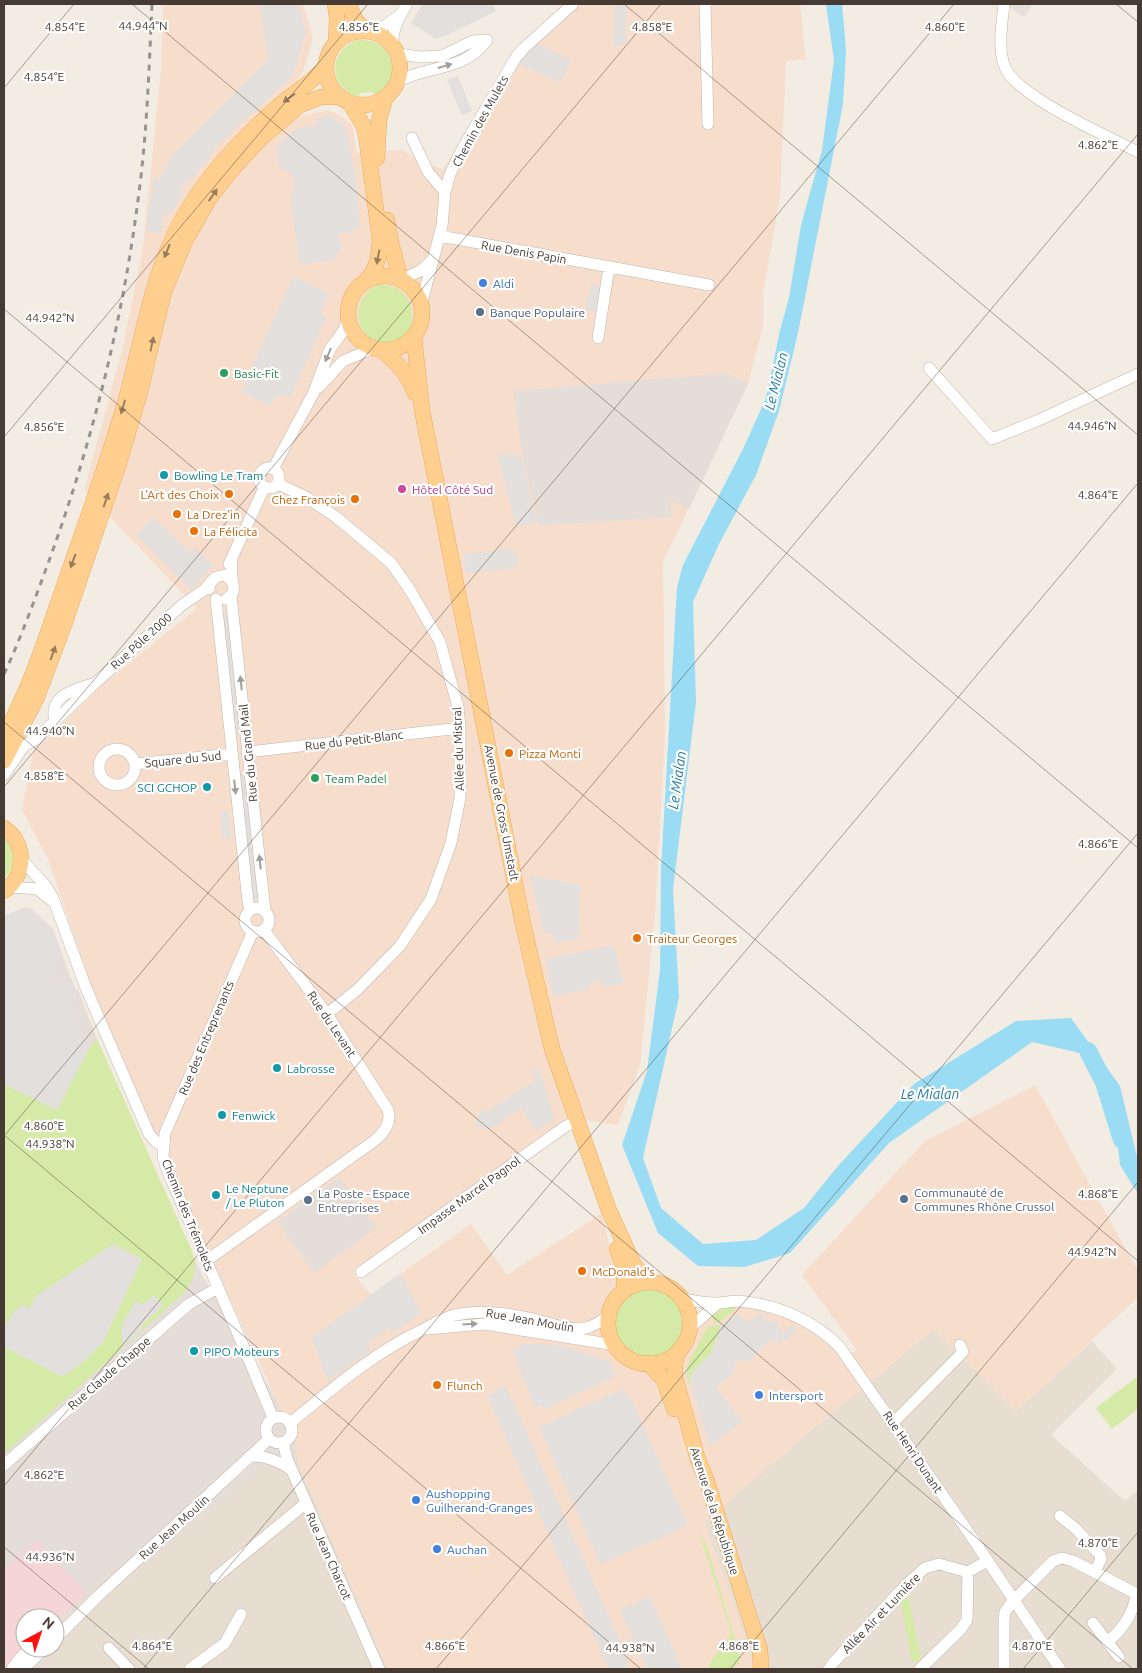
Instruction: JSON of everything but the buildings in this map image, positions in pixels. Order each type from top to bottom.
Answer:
[{"type":"main road","points":[[335,4],[337,18],[336,42],[327,58],[326,66],[329,83],[362,125],[366,135],[380,240],[378,259],[373,272],[352,296],[348,321],[353,332],[361,342],[378,350],[400,348],[414,338],[421,322],[421,305],[417,295],[410,286],[401,280],[383,276],[365,282]]},
{"type":"main road","points":[[4,761],[36,697],[64,625],[119,464],[140,392],[164,291],[185,241],[210,197],[260,139],[300,105],[321,97],[368,106],[385,99],[393,92],[399,82],[400,63],[396,50],[388,40],[371,32],[356,21],[348,4]]},
{"type":"main road","points":[[336,42],[350,33],[371,32]]},
{"type":"main road","points":[[4,736],[36,669],[91,510],[121,416],[155,284],[175,234],[205,184],[238,145],[281,104],[315,79],[326,66]]},
{"type":"main road","points":[[385,99],[379,120],[377,156],[391,243],[401,280]]},
{"type":"main road","name":"Avenue de Gross Umstadt","points":[[414,338],[422,410],[525,932],[552,1049],[608,1208],[634,1265],[648,1282]]},
{"type":"main road","name":"Avenue de Gross Umstadt","points":[[378,350],[396,362],[409,377],[422,410]]},
{"type":"main road","points":[[4,828],[16,840],[21,859],[18,875],[7,889]]},
{"type":"main road","name":"Avenue de Gross Umstadt","points":[[608,1208],[614,1240],[624,1268],[624,1290]]},
{"type":"main road","points":[[648,1282],[656,1282],[670,1288],[682,1298],[689,1312],[690,1328],[685,1343],[677,1353],[664,1361],[648,1364],[631,1359],[615,1345],[610,1333],[609,1315],[614,1301],[624,1290],[636,1284],[648,1282]]},
{"type":"main road","name":"Avenue de la République","points":[[677,1353],[675,1377],[697,1457],[707,1482],[760,1650],[761,1669]]},
{"type":"main road","name":"Avenue de la République","points":[[648,1364],[664,1380],[690,1461],[700,1485],[753,1652],[754,1659],[751,1669]]},
{"type":"street","name":"Chemin des Mulets","points":[[421,305],[440,236],[445,192],[450,174],[460,153],[516,57],[574,4]]},
{"type":"street","points":[[704,4],[708,124]]},
{"type":"street","points":[[1004,4],[1001,49],[1005,67],[1017,84],[1040,101],[1138,152]]},
{"type":"street","points":[[371,32],[404,9]]},
{"type":"street","points":[[399,82],[463,60],[479,51],[487,40],[472,41],[442,56],[421,57],[396,50],[394,34],[404,9]]},
{"type":"street","points":[[412,138],[428,172],[445,192]]},
{"type":"street","name":"Rue Denis Papin","points":[[440,236],[708,285]]},
{"type":"street","points":[[401,280],[422,270],[434,257]]},
{"type":"street","points":[[598,338],[609,267]]},
{"type":"street","points":[[273,469],[314,392],[330,349],[348,321]]},
{"type":"street","points":[[314,392],[343,360],[378,350]]},
{"type":"street","points":[[929,368],[992,438],[1039,420],[1138,374]]},
{"type":"street","points":[[266,468],[273,469],[279,475],[278,484],[272,488],[264,488],[259,483],[258,476],[260,472],[266,468]]},
{"type":"street","name":"Allée du Mistral","points":[[278,484],[306,497],[336,516],[390,563],[410,590],[440,642],[458,707],[460,728],[460,798],[451,843],[430,899],[400,946],[357,990],[327,1014]]},
{"type":"street","points":[[215,598],[210,592],[210,583],[212,579],[220,575],[232,559],[264,488]]},
{"type":"street","points":[[190,600],[215,598],[224,600],[231,596],[234,588],[232,559]]},
{"type":"street","points":[[220,575],[229,577],[232,580]]},
{"type":"street","name":"Rue Pôle 2000","points":[[4,775],[21,749],[55,723],[94,684],[182,605],[210,583]]},
{"type":"street","name":"Rue du Grand Mail","points":[[231,596],[265,911]]},
{"type":"street","name":"Rue du Grand Mail","points":[[215,598],[250,910]]},
{"type":"street","name":"Rue du Petit-Blanc","points":[[232,754],[236,760],[242,760],[248,752],[460,728]]},
{"type":"street","name":"Square du Sud","points":[[135,764],[232,754]]},
{"type":"street","name":"Chemin des Trémolets","points":[[21,859],[45,885],[56,905],[86,988],[149,1134],[163,1146],[166,1167],[272,1418]]},
{"type":"street","points":[[7,889],[37,890],[56,905]]},
{"type":"street","points":[[258,908],[265,911],[268,914],[269,923],[258,930],[248,927],[245,918],[250,910],[258,908]]},
{"type":"street","name":"Rue du Levant","points":[[206,1262],[374,1142],[389,1124],[388,1110],[327,1014],[258,930]]},
{"type":"street","name":"Rue des Entreprenants","points":[[163,1146],[164,1133],[258,930]]},
{"type":"street","name":"Impasse Marcel Pagnol","points":[[361,1272],[566,1126],[578,1121]]},
{"type":"street","name":"Rue Claude Chappe","points":[[4,1465],[189,1304],[218,1288]]},
{"type":"street","name":"Rue Henri Dunant","points":[[682,1298],[718,1303],[732,1301],[780,1310],[814,1325],[840,1346],[1060,1669]]},
{"type":"street","points":[[690,1328],[718,1303]]},
{"type":"street","name":"Rue Jean Moulin","points":[[290,1423],[378,1355],[400,1340],[438,1320],[469,1312],[491,1312],[514,1315],[567,1327],[585,1328],[597,1324],[609,1315]]},
{"type":"street","name":"Rue Jean Moulin","points":[[421,1330],[484,1324],[615,1345]]},
{"type":"street","points":[[893,1422],[926,1382],[963,1352],[960,1345]]},
{"type":"street","points":[[272,1418],[282,1418],[290,1423],[292,1427],[290,1436],[283,1442],[278,1443],[269,1439],[266,1427],[272,1418]]},
{"type":"street","name":"Rue Jean Moulin","points":[[65,1629],[97,1597],[269,1439]]},
{"type":"street","name":"Rue Jean Charcot","points":[[283,1442],[287,1459],[379,1669]]},
{"type":"street","points":[[250,1456],[275,1460],[292,1470]]},
{"type":"street","points":[[215,1578],[306,1503]]},
{"type":"street","points":[[1060,1516],[1076,1529],[1100,1555],[1094,1572]]},
{"type":"street","points":[[1004,1669],[1004,1620],[1006,1612],[1013,1601],[1053,1561],[1062,1558],[1073,1561],[1138,1594],[1134,1607],[1120,1632],[1108,1642]]},
{"type":"street","points":[[920,1669],[961,1629],[967,1620],[968,1572],[987,1561]]},
{"type":"street","name":"Allée Air et Lumière","points":[[830,1669],[833,1663],[874,1619],[925,1568],[939,1564],[968,1572]]},
{"type":"street","name":"Rue Jean Moulin","points":[[65,1621],[97,1597]]},
{"type":"street","points":[[190,1669],[225,1644],[241,1614]]},
{"type":"street","points":[[1093,1623],[1119,1658]]},
{"type":"street","points":[[109,1648],[129,1669]]},
{"type":"street","points":[[22,1667],[33,1658]]},
{"type":"shaded area","points":[[163,4],[303,4],[313,39],[304,70],[296,83],[280,98],[296,117],[329,110],[347,120],[353,127],[356,153],[401,150],[443,170],[510,58],[564,4],[800,4],[806,59],[786,61],[780,196],[763,294],[763,326],[748,384],[663,562],[665,734],[655,915],[640,1065],[618,1125],[570,1118],[353,1273],[371,1295],[471,1224],[507,1275],[602,1213],[617,1281],[603,1307],[601,1327],[603,1338],[607,1349],[631,1368],[648,1371],[670,1366],[687,1352],[698,1328],[714,1314],[728,1307],[739,1306],[754,1308],[796,1321],[812,1329],[843,1358],[857,1350],[802,1275],[925,1141],[1035,1085],[1138,1271],[1138,1297],[1016,1411],[934,1329],[704,1522],[756,1669],[388,1669],[302,1472],[299,1464],[296,1438],[275,1397],[147,1118],[90,983],[48,859],[22,810],[33,752],[101,686],[197,608],[84,490],[122,351],[143,247],[161,70]]},
{"type":"shaded area","points":[[259,4],[299,4],[306,33],[292,77],[216,146],[210,157],[193,177],[178,188],[184,192],[171,214],[164,211],[161,233],[146,231],[154,178],[160,178],[174,153],[267,60],[268,55]]},
{"type":"shaded area","points":[[422,4],[493,4],[496,11],[436,39],[411,23]]},
{"type":"shaded area","points":[[613,4],[627,4],[626,44],[614,46]]},
{"type":"shaded area","points":[[1005,4],[1033,4],[1024,17]]},
{"type":"shaded area","points":[[537,44],[571,60],[561,83],[519,64],[524,55]]},
{"type":"shaded area","points":[[458,76],[472,111],[462,115],[447,80]]},
{"type":"shaded area","points":[[328,115],[344,124],[348,134],[356,180],[360,226],[351,232],[338,234],[341,252],[336,253],[337,259],[300,265],[290,197],[293,193],[294,183],[292,175],[287,170],[280,169],[276,152],[279,144],[291,133],[300,128],[317,124],[317,119]]},
{"type":"shaded area","points":[[293,276],[329,293],[320,314],[326,317],[291,397],[283,395],[274,399],[270,406],[241,392]]},
{"type":"shaded area","points":[[591,284],[601,286],[595,312],[585,310]]},
{"type":"shaded area","points":[[727,373],[748,384],[689,509],[670,500],[672,517],[539,526],[522,453],[513,391]]},
{"type":"shaded area","points":[[497,454],[521,455],[537,523],[516,526]]},
{"type":"shaded area","points":[[153,517],[190,553],[195,548],[213,565],[191,589],[136,535]]},
{"type":"shaded area","points":[[512,549],[517,552],[518,568],[466,573],[464,554]]},
{"type":"shaded area","points":[[229,613],[242,733],[233,734],[220,614]]},
{"type":"shaded area","points":[[246,773],[259,898],[251,899],[238,774]]},
{"type":"shaded area","points":[[228,811],[231,838],[223,839],[220,812]]},
{"type":"shaded area","points":[[530,876],[580,884],[579,938],[556,944],[552,932],[544,934]]},
{"type":"shaded area","points":[[25,907],[32,910],[53,929],[74,988],[78,990],[97,1039],[203,1277],[275,1397],[296,1438],[112,1592],[65,1634],[65,1608],[15,1608],[15,1658],[38,1658],[26,1669],[4,1669],[4,916]]},
{"type":"shaded area","points":[[25,907],[32,910],[50,926],[60,957],[50,976],[61,980],[71,978],[75,988],[71,995],[88,1050],[57,1110],[4,1084],[4,916]]},
{"type":"shaded area","points":[[614,945],[624,983],[604,987],[602,981],[589,984],[590,989],[553,996],[546,959]]},
{"type":"shaded area","points":[[539,1069],[555,1120],[536,1131],[521,1108],[489,1129],[475,1126],[481,1110],[488,1111],[536,1080],[531,1070]]},
{"type":"shaded area","points":[[340,1177],[377,1228],[314,1273],[277,1222]]},
{"type":"shaded area","points":[[113,1244],[142,1259],[104,1341],[84,1361],[63,1377],[4,1347],[4,1323],[8,1323],[15,1309],[18,1310],[21,1304],[30,1308],[35,1297]]},
{"type":"shaded area","points":[[401,1273],[421,1313],[394,1333],[390,1327],[367,1344],[371,1350],[329,1380],[311,1338]]},
{"type":"shaded area","points":[[154,1295],[163,1306],[122,1347],[122,1324],[136,1301],[143,1305]]},
{"type":"shaded area","points":[[738,1314],[746,1321],[763,1314],[767,1322],[774,1319],[783,1333],[794,1324],[796,1330],[786,1341],[783,1339],[779,1345],[770,1340],[747,1362],[741,1359],[733,1366],[736,1370],[716,1388],[743,1421],[710,1446],[690,1380],[694,1370],[712,1352],[721,1326]]},
{"type":"shaded area","points":[[934,1329],[1016,1411],[1092,1341],[1117,1369],[1051,1435],[1125,1501],[1138,1490],[1138,1669],[756,1669],[704,1522]]},
{"type":"shaded area","points":[[520,1345],[559,1345],[610,1362],[616,1376],[544,1409],[542,1405],[536,1408],[512,1352],[519,1349]]},
{"type":"shaded area","points":[[506,1386],[627,1657],[627,1669],[608,1669],[487,1395]]},
{"type":"shaded area","points":[[623,1389],[633,1403],[688,1526],[600,1564],[539,1427]]},
{"type":"shaded area","points":[[296,1438],[299,1464],[302,1472],[388,1669],[26,1669],[38,1658],[65,1658],[65,1634],[112,1592]]},
{"type":"shaded area","points":[[37,1540],[87,1594],[65,1612],[65,1608],[15,1608],[15,1656],[6,1666],[4,1664],[4,1569]]},
{"type":"shaded area","points":[[650,1596],[682,1669],[647,1669],[620,1610]]},
{"type":"green space","points":[[357,40],[369,41],[379,45],[386,51],[391,60],[390,79],[385,88],[375,95],[373,92],[360,93],[359,97],[341,86],[337,78],[336,60],[340,52],[347,45]]},
{"type":"green space","points":[[377,285],[392,286],[402,292],[409,301],[412,312],[412,323],[407,333],[399,340],[388,344],[372,340],[367,336],[359,322],[358,315],[361,301]]},
{"type":"green space","points":[[4,838],[8,843],[13,859],[11,869],[4,879]]},
{"type":"green space","points":[[97,1039],[192,1251],[195,1262],[194,1272],[185,1292],[4,1454],[4,1084],[57,1110],[88,1050]]},
{"type":"green space","points":[[649,1289],[662,1292],[673,1299],[680,1310],[683,1323],[680,1336],[673,1347],[662,1354],[649,1357],[636,1354],[625,1347],[618,1336],[615,1323],[618,1310],[625,1299],[636,1292]]},
{"type":"green space","points":[[737,1306],[734,1311],[718,1323],[715,1323],[710,1316],[722,1309]]},
{"type":"green space","points":[[720,1325],[714,1346],[708,1357],[694,1372],[688,1384],[687,1367],[690,1359],[708,1327]]},
{"type":"green space","points":[[1137,1377],[1138,1409],[1112,1429],[1096,1408]]},
{"type":"green space","points":[[698,1530],[706,1544],[740,1655],[739,1664],[731,1669],[709,1669],[710,1663],[727,1642],[731,1632]]},
{"type":"green space","points":[[909,1598],[921,1660],[912,1662],[900,1600]]},
{"type":"water","name":"Le Mialan","points":[[826,4],[842,4],[846,50],[843,104],[798,333],[779,411],[756,475],[719,544],[693,602],[696,702],[673,889],[679,997],[643,1158],[661,1208],[703,1244],[756,1240],[804,1208],[838,1166],[914,1084],[1016,1021],[1071,1018],[1120,1086],[1138,1161],[1138,1194],[1120,1165],[1114,1109],[1103,1076],[1080,1053],[1032,1042],[889,1143],[790,1253],[745,1267],[698,1266],[658,1233],[622,1145],[647,1071],[660,970],[661,869],[677,587],[683,565],[743,449],[766,398],[780,330],[789,298],[801,225],[822,150],[834,60]]},
{"type":"waterway","name":"Le Mialan","points":[[1088,1051],[1104,1082],[1122,1140]]},
{"type":"railway","points":[[4,674],[46,569],[77,479],[113,340],[131,247],[144,151],[152,4]]},
{"type":"place","name":"Aldi","points":[[483,283]]},
{"type":"place","name":"Banque Populaire","points":[[480,312]]},
{"type":"place","name":"Basic-Fit","points":[[224,373]]},
{"type":"place","name":"Bowling Le Tram","points":[[164,475]]},
{"type":"place","name":"Hôtel Côté Sud","points":[[402,489]]},
{"type":"place","name":"L'Art des Choix","points":[[229,494]]},
{"type":"place","name":"Chez François","points":[[355,499]]},
{"type":"place","name":"La Drez'in","points":[[177,514]]},
{"type":"place","name":"La Félicita","points":[[194,531]]},
{"type":"place","name":"Pizza Monti","points":[[509,753]]},
{"type":"place","name":"Team Padel","points":[[315,778]]},
{"type":"place","name":"SCI GCHOP","points":[[207,787]]},
{"type":"place","name":"Traiteur Georges","points":[[637,938]]},
{"type":"place","name":"Labrosse","points":[[277,1068]]},
{"type":"place","name":"Fenwick","points":[[222,1115]]},
{"type":"place","name":"Le Neptune / Le Pluton","points":[[216,1195]]},
{"type":"place","name":"Communauté de Communes Rhône Crussol","points":[[904,1199]]},
{"type":"place","name":"La Poste - Espace Entreprises","points":[[308,1200]]},
{"type":"place","name":"McDonald's","points":[[582,1271]]},
{"type":"place","name":"PIPO Moteurs","points":[[194,1351]]},
{"type":"place","name":"Flunch","points":[[437,1385]]},
{"type":"place","name":"Intersport","points":[[759,1395]]},
{"type":"place","name":"Aushopping Guilherand-Granges","points":[[416,1500]]},
{"type":"place","name":"Auchan","points":[[437,1549]]}]
